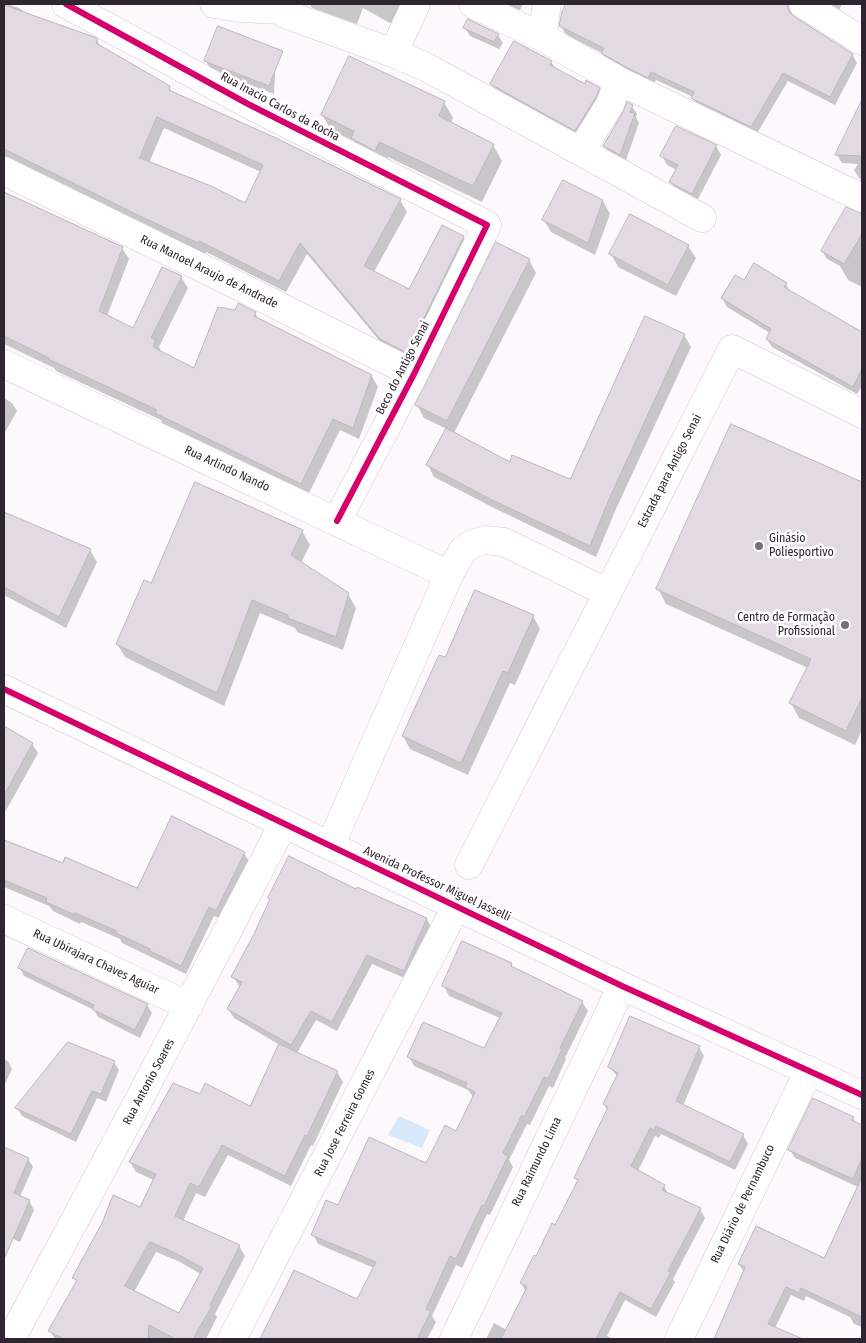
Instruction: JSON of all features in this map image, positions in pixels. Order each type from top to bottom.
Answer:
[{"type":"street","name":"Rua Inacio Carlos da Rocha","points":[[66,4],[248,104],[487,224]]},
{"type":"street","points":[[214,4],[240,8],[282,7],[285,14],[393,53],[446,78],[702,218]]},
{"type":"street","points":[[393,53],[416,4]]},
{"type":"street","points":[[473,4],[542,37],[619,81],[862,198]]},
{"type":"street","points":[[542,37],[547,4]]},
{"type":"street","points":[[804,4],[862,41]]},
{"type":"street","points":[[581,151],[610,104],[619,81]]},
{"type":"street","name":"Rua Manoel Araujo de Andrade","points":[[4,171],[414,374]]},
{"type":"street","name":"Beco do Antigo Senai","points":[[337,521],[414,374],[487,224]]},
{"type":"street","name":"Estrada para Antigo Senai","points":[[469,865],[732,349],[862,414]]},
{"type":"street","name":"Rua Arlindo Nando","points":[[4,364],[449,575]]},
{"type":"street","points":[[330,846],[449,575],[464,550],[472,544],[485,540],[504,542],[608,593]]},
{"type":"street","name":"Avenida Professor Miguel Jasselli","points":[[4,690],[622,986],[862,1095]]},
{"type":"street","name":"Rua Antonio Soares","points":[[10,1339],[189,1006],[284,823]]},
{"type":"street","name":"Rua Jose Ferreira Gomes","points":[[232,1339],[456,907]]},
{"type":"street","name":"Rua Ubirajara Chaves Aguiar","points":[[6,925],[189,1006]]},
{"type":"street","name":"Rua Raimundo Lima","points":[[454,1339],[622,986]]},
{"type":"street","name":"Rua Diário de Pernambuco","points":[[679,1339],[808,1070]]},
{"type":"water","points":[[399,1116],[430,1130],[422,1148],[388,1135]]},
{"type":"building","points":[[566,4],[787,4],[789,12],[795,17],[853,54],[830,97],[783,73],[751,127],[691,98],[694,92],[651,72],[648,78],[626,67],[601,53],[604,48],[559,26]]},
{"type":"building","points":[[4,5],[94,37],[98,39],[96,43],[170,86],[169,90],[276,138],[401,199],[364,266],[409,289],[442,225],[464,236],[407,353],[380,339],[300,243],[279,281],[199,241],[198,243],[144,218],[4,149]],"holes":[[[157,117],[263,165],[245,203],[211,186],[140,158]]]},
{"type":"building","points":[[468,19],[499,34],[494,42],[463,28]]},
{"type":"building","points":[[218,26],[283,51],[269,86],[204,61]]},
{"type":"building","points":[[514,41],[552,61],[550,65],[585,84],[586,80],[600,88],[575,131],[490,84]]},
{"type":"building","points":[[349,56],[445,101],[439,116],[494,144],[473,186],[379,142],[375,151],[351,138],[354,131],[321,115]]},
{"type":"building","points":[[862,100],[862,156],[835,155]]},
{"type":"building","points":[[627,102],[633,105],[630,112],[635,113],[620,155],[603,146]]},
{"type":"building","points":[[676,126],[717,145],[692,194],[669,182],[678,165],[660,156]]},
{"type":"building","points":[[563,180],[603,200],[588,243],[542,220]]},
{"type":"building","points":[[4,192],[123,247],[99,311],[133,328],[162,267],[182,276],[151,338],[156,340],[153,347],[194,368],[218,307],[235,310],[238,303],[256,312],[254,316],[372,375],[353,428],[333,419],[301,484],[155,413],[157,410],[48,359],[4,336]]},
{"type":"building","points":[[846,207],[862,213],[862,234],[844,264],[821,251]]},
{"type":"building","points":[[630,214],[689,245],[668,285],[609,254]]},
{"type":"building","points":[[496,242],[530,259],[447,421],[415,405]]},
{"type":"building","points":[[754,263],[787,283],[784,287],[862,332],[862,369],[853,387],[766,339],[771,329],[721,298],[735,275],[744,280]]},
{"type":"building","points":[[645,316],[685,334],[610,497],[590,546],[490,499],[426,465],[446,428],[510,462],[512,455],[570,479]]},
{"type":"building","name":"Ginásio Poliesportivo","points":[[731,424],[862,482],[862,698],[846,731],[789,703],[811,659],[656,589]]},
{"type":"building","points":[[195,482],[303,530],[291,555],[349,593],[336,637],[288,618],[288,615],[252,600],[217,693],[116,644],[144,580],[151,583]]},
{"type":"building","points":[[4,512],[91,549],[59,617],[4,587]]},
{"type":"building","points":[[475,590],[534,615],[508,673],[503,671],[461,763],[402,736],[439,655],[445,657]]},
{"type":"building","points":[[4,726],[33,743],[4,795]]},
{"type":"building","points":[[172,816],[245,852],[216,911],[209,907],[181,966],[116,933],[117,931],[46,902],[47,898],[4,880],[4,840],[63,863],[65,857],[137,888]]},
{"type":"building","points":[[289,856],[356,889],[357,887],[427,918],[404,971],[367,955],[332,1022],[311,1011],[291,1045],[227,1009],[242,982],[231,977],[254,934],[270,899],[268,898]]},
{"type":"building","points":[[462,941],[512,963],[511,966],[583,1001],[560,1048],[562,1049],[548,1079],[544,1077],[503,1153],[508,1156],[484,1206],[482,1205],[456,1259],[450,1256],[426,1309],[431,1311],[417,1339],[260,1339],[294,1270],[357,1299],[376,1262],[311,1235],[326,1200],[338,1205],[369,1137],[426,1163],[445,1125],[456,1131],[475,1092],[465,1087],[467,1083],[407,1057],[423,1022],[484,1048],[502,1013],[442,986]]},
{"type":"building","points":[[28,948],[148,1004],[135,1030],[92,1009],[94,1005],[18,968]]},
{"type":"building","points":[[630,1016],[700,1046],[676,1101],[744,1134],[730,1162],[656,1126],[654,1130],[650,1128],[631,1166],[665,1185],[662,1190],[701,1208],[668,1271],[671,1272],[651,1309],[620,1292],[596,1339],[501,1339],[527,1287],[520,1283],[552,1223],[555,1225],[578,1180],[574,1178],[608,1107],[603,1104],[618,1073],[608,1067]]},
{"type":"building","points":[[68,1042],[115,1061],[101,1094],[92,1091],[71,1134],[15,1108]]},
{"type":"building","points":[[279,1044],[338,1071],[307,1136],[305,1135],[285,1176],[222,1145],[199,1187],[190,1183],[175,1216],[240,1245],[210,1305],[212,1306],[193,1339],[175,1339],[149,1325],[148,1339],[64,1339],[48,1331],[77,1280],[72,1278],[102,1223],[113,1195],[140,1207],[156,1174],[129,1162],[173,1083],[200,1094],[205,1083],[250,1106]],"holes":[[[150,1242],[203,1268],[179,1313],[125,1286]]]},
{"type":"building","points":[[813,1098],[854,1117],[852,1120],[862,1125],[862,1158],[853,1179],[788,1150]]},
{"type":"building","points":[[4,1147],[29,1158],[14,1193],[30,1200],[4,1259]]},
{"type":"building","points":[[862,1177],[862,1317],[801,1288],[799,1293],[786,1287],[768,1324],[803,1339],[714,1339],[745,1267],[738,1264],[756,1226],[824,1258]]},
{"type":"cycle path","points":[[66,4],[248,104],[487,225],[414,374],[337,521]]},
{"type":"cycle path","points":[[4,689],[622,986],[862,1095]]},
{"type":"place","name":"Ginásio Poliesportivo","points":[[759,546]]},
{"type":"place","name":"Centro de Formação Profissional","points":[[845,625]]}]
